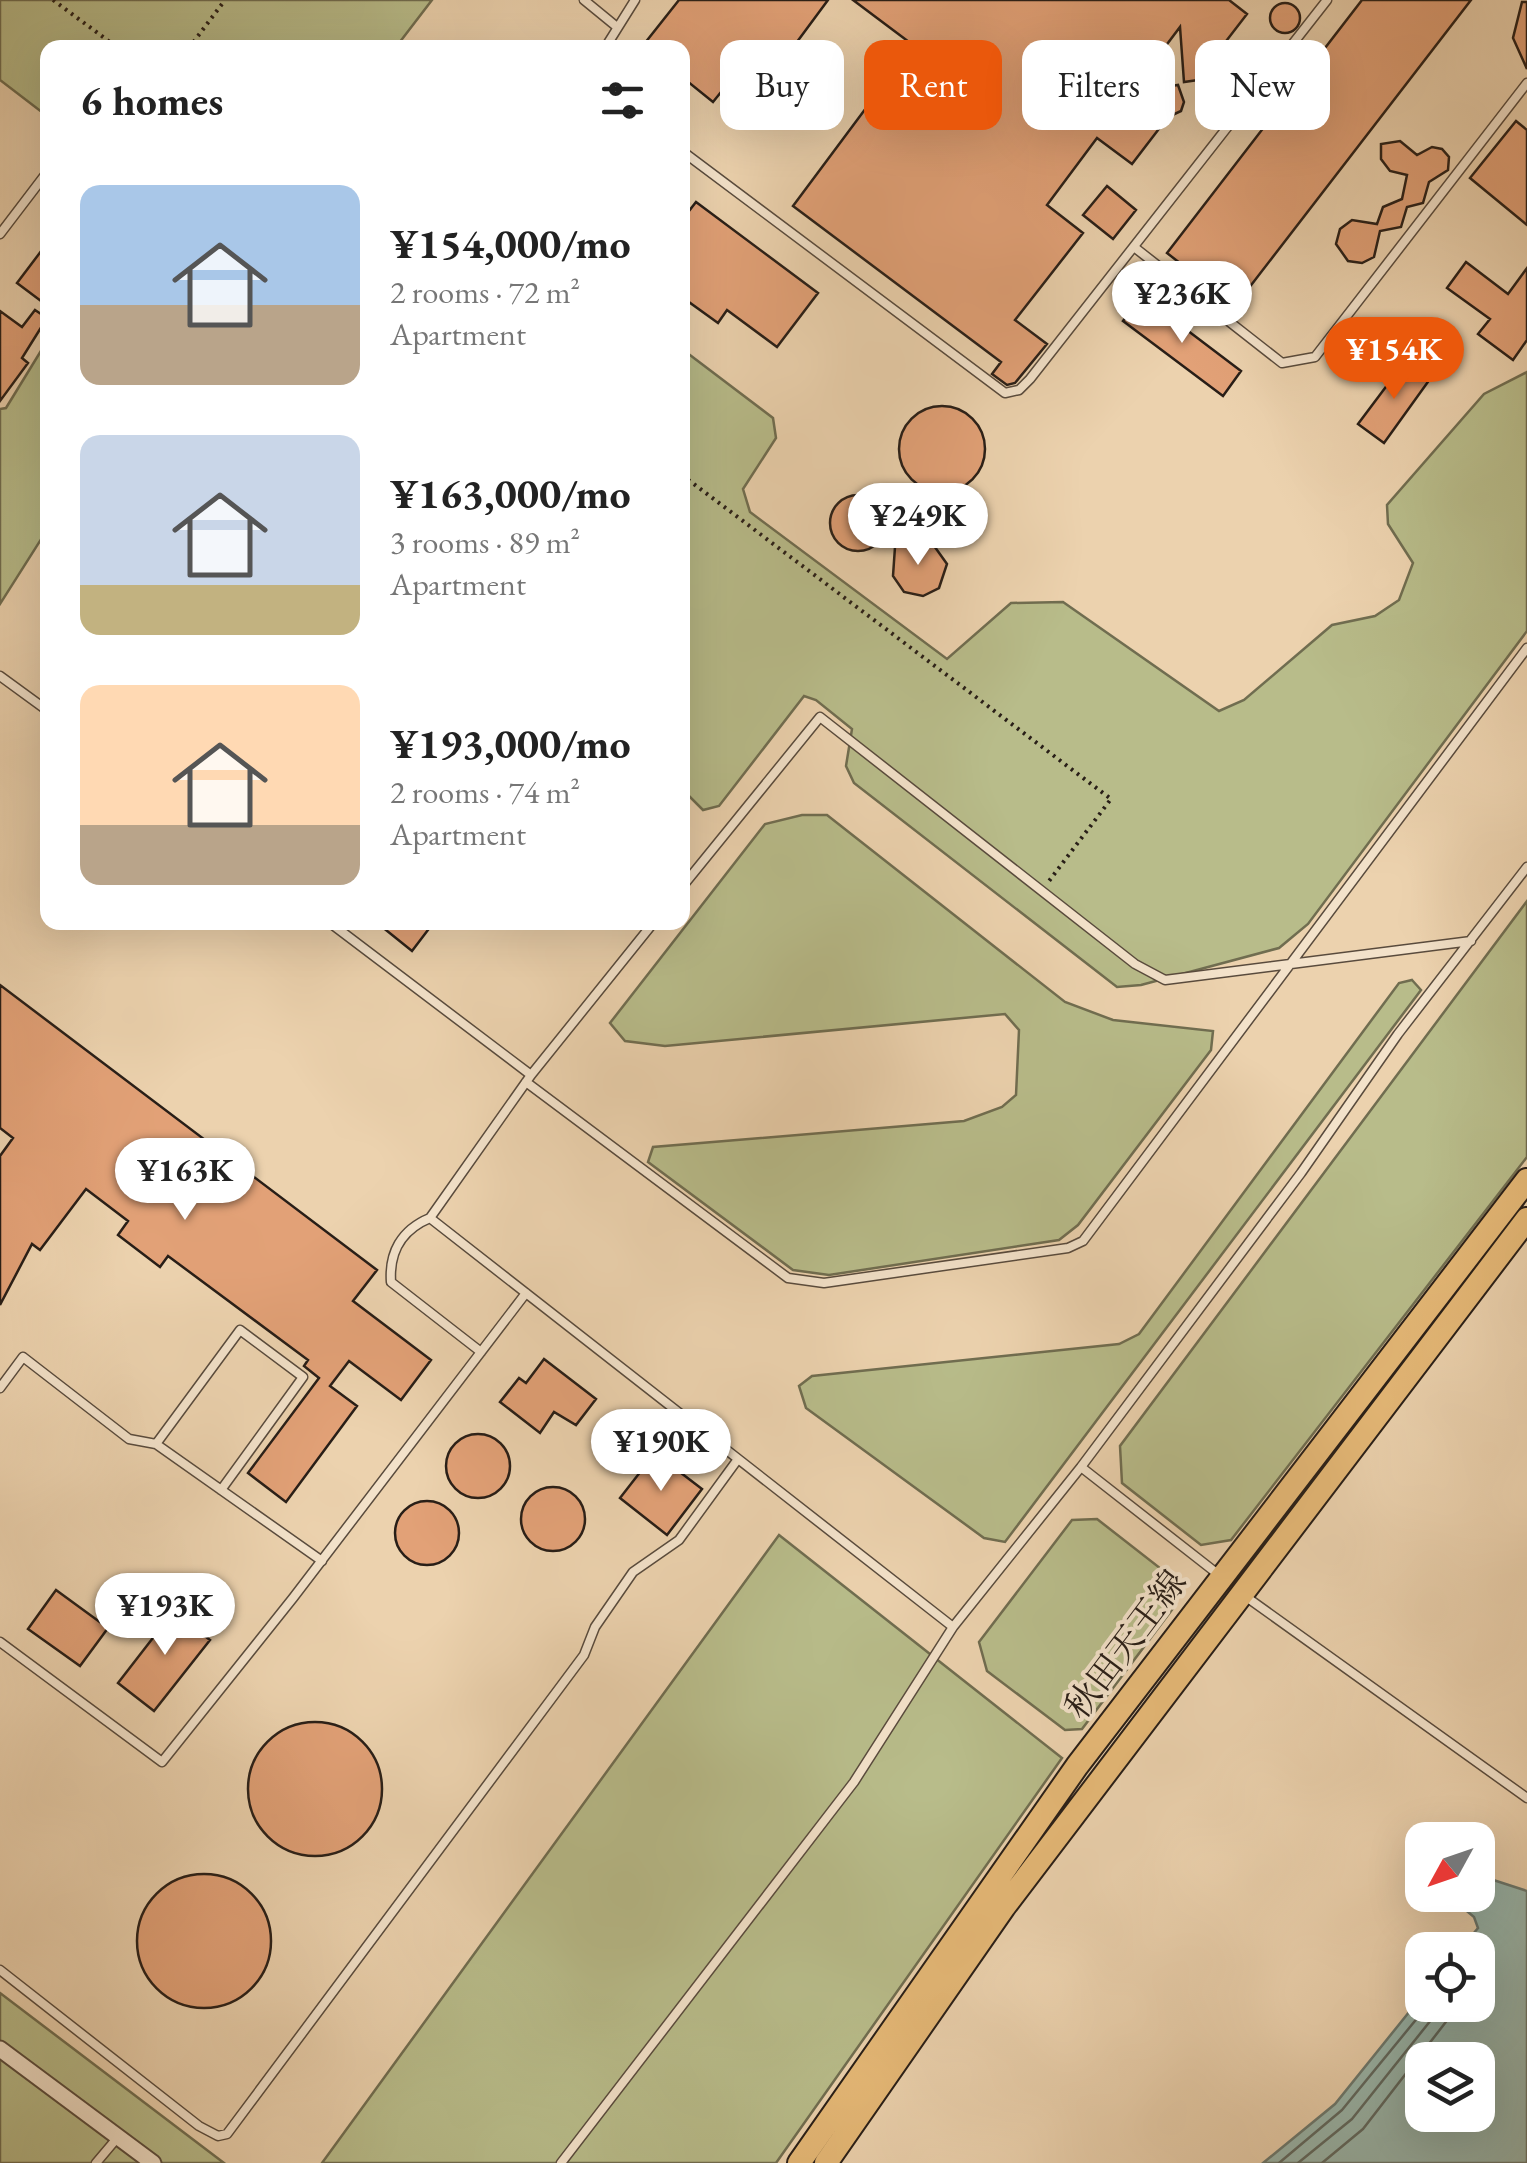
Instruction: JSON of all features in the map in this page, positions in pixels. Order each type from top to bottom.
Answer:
[{"type":"main road","name":"秋田天王線","points":[[799,2163],[985,1894],[1220,1576],[1527,1180]]},
{"type":"main road","name":"秋田天王線","points":[[826,2163],[1004,1907],[1527,1220]]},
{"type":"street","points":[[0,2049],[153,2163]]},
{"type":"lane","points":[[584,0],[617,27]]},
{"type":"lane","points":[[610,40],[635,0]]},
{"type":"lane","points":[[690,157],[1005,393],[1019,390],[1327,0]]},
{"type":"lane","points":[[1134,247],[1282,362],[1315,356],[1527,82]]},
{"type":"lane","points":[[0,234],[40,182]]},
{"type":"lane","points":[[338,930],[788,1278],[824,1282],[1068,1248],[1083,1240],[1527,648]]},
{"type":"lane","points":[[0,676],[40,706]]},
{"type":"lane","points":[[690,877],[820,717],[1135,964],[1165,980],[1471,941]]},
{"type":"lane","points":[[561,2163],[854,1782],[953,1627],[1081,1467],[1527,867]]},
{"type":"lane","points":[[482,1352],[391,1282],[390,1258],[412,1225],[430,1218],[529,1078],[648,930]]},
{"type":"lane","points":[[430,1218],[953,1627]]},
{"type":"lane","points":[[0,1642],[162,1762],[526,1294]]},
{"type":"lane","points":[[156,1444],[240,1330],[303,1377],[220,1490]]},
{"type":"lane","points":[[0,1388],[23,1357],[129,1439],[156,1444],[322,1561]]},
{"type":"lane","points":[[0,1970],[199,2126],[218,2136],[227,2134],[584,1655],[595,1627],[633,1572],[680,1540],[738,1459]]},
{"type":"lane","points":[[1081,1467],[1243,1594],[1527,1798]]},
{"type":"lane","points":[[96,2163],[118,2137]]},
{"type":"path","points":[[53,0],[107,40]]},
{"type":"path","points":[[196,40],[226,0]]},
{"type":"path","points":[[690,481],[1111,799],[1042,891]]},
{"type":"green space","points":[[0,0],[432,0],[401,40],[40,40],[40,111],[0,80]]},
{"type":"green space","points":[[40,352],[40,541],[0,604],[0,409],[6,408]]},
{"type":"green space","points":[[690,355],[773,418],[776,438],[743,489],[750,512],[947,659],[1011,603],[1063,602],[1219,711],[1244,700],[1332,625],[1375,616],[1399,600],[1413,563],[1388,524],[1387,505],[1484,394],[1527,372],[1527,631],[1308,924],[1279,948],[1141,985],[1117,987],[854,783],[846,766],[852,729],[816,700],[804,696],[719,806],[703,810],[690,797]]},
{"type":"green space","points":[[802,815],[827,815],[1065,1002],[1113,1020],[1213,1031],[1211,1050],[1078,1225],[1059,1240],[829,1275],[793,1270],[648,1162],[653,1147],[964,1121],[1002,1107],[1016,1095],[1019,1030],[1005,1014],[665,1046],[625,1041],[610,1023],[682,930],[690,930],[690,920],[765,824]]},
{"type":"green space","points":[[1527,901],[1527,1157],[1231,1540],[1201,1545],[1122,1483],[1120,1446]]},
{"type":"green space","points":[[1412,980],[1421,990],[1005,1542],[984,1538],[806,1408],[799,1386],[812,1376],[1119,1344],[1139,1334],[1399,983]]},
{"type":"green space","points":[[1097,1519],[1174,1579],[1174,1607],[1082,1729],[1065,1730],[987,1671],[979,1642],[1072,1520]]},
{"type":"green space","points":[[779,1535],[1062,1758],[776,2163],[322,2163]]},
{"type":"green space","points":[[0,1993],[224,2163],[0,2163]]},
{"type":"water","points":[[1495,1881],[1527,1891],[1527,2163],[1263,2163],[1335,2104],[1405,2017],[1405,2022],[1495,2022],[1495,1932],[1475,1932],[1478,1928],[1468,1912],[1495,1912]]},
{"type":"building","points":[[679,0],[828,0],[798,40],[720,40],[720,93],[713,102],[690,83],[690,40],[647,40]]},
{"type":"building","points":[[853,0],[1229,0],[1247,14],[1227,40],[1195,40],[1195,80],[1184,82],[1180,27],[1170,40],[1022,40],[1022,130],[1158,130],[1132,164],[1097,138],[1047,205],[1083,233],[1015,320],[1047,344],[1015,383],[1007,385],[992,374],[1001,362],[793,206],[864,111],[864,130],[1002,130],[1002,40],[906,40]]},
{"type":"building","points":[[1362,0],[1471,0],[1235,306],[1167,253],[1262,130],[1330,130],[1330,42]]},
{"type":"building","points":[[1522,2],[1527,2],[1527,69],[1513,38]]},
{"type":"building","points":[[1285,3],[1296,7],[1300,18],[1296,29],[1285,33],[1274,29],[1270,18],[1274,7]]},
{"type":"building","points":[[1175,85],[1184,102],[1181,111],[1175,114]]},
{"type":"building","points":[[1516,121],[1527,130],[1527,225],[1470,178]]},
{"type":"building","points":[[1400,141],[1417,155],[1432,147],[1442,149],[1449,157],[1448,170],[1429,182],[1423,203],[1407,207],[1401,227],[1380,231],[1374,257],[1362,263],[1348,261],[1336,244],[1340,229],[1352,220],[1377,224],[1383,207],[1402,199],[1407,175],[1390,171],[1381,159],[1381,144]]},
{"type":"building","points":[[1107,186],[1136,210],[1113,239],[1083,215]]},
{"type":"building","points":[[696,202],[818,293],[777,347],[727,310],[718,323],[690,303],[690,210]]},
{"type":"building","points":[[40,253],[40,300],[17,283]]},
{"type":"building","points":[[1466,262],[1508,294],[1527,268],[1527,340],[1513,360],[1478,334],[1490,319],[1447,288]]},
{"type":"building","points":[[1142,296],[1241,371],[1223,396],[1123,321]]},
{"type":"building","points":[[35,310],[40,313],[40,329],[22,358],[28,363],[0,401],[0,311],[22,327]]},
{"type":"building","points":[[1406,360],[1430,379],[1384,443],[1358,424]]},
{"type":"building","points":[[934,406],[950,406],[973,418],[982,432],[982,466],[973,480],[950,492],[934,492],[918,485],[906,473],[899,457],[899,441],[906,425],[918,413]]},
{"type":"building","points":[[858,495],[878,503],[886,523],[878,543],[858,551],[838,543],[830,523],[838,503]]},
{"type":"building","points":[[914,540],[932,543],[947,564],[939,588],[923,596],[904,592],[893,576],[895,547]]},
{"type":"building","points":[[386,930],[428,930],[412,951]]},
{"type":"building","points":[[0,985],[377,1270],[353,1301],[431,1360],[401,1400],[349,1361],[330,1386],[357,1406],[286,1502],[248,1473],[319,1378],[304,1366],[308,1360],[168,1256],[160,1267],[118,1235],[128,1221],[86,1189],[40,1250],[32,1244],[0,1305],[0,1156],[13,1138],[0,1128]]},
{"type":"building","points":[[544,1359],[596,1399],[576,1425],[554,1412],[540,1433],[500,1402],[519,1378],[526,1383]]},
{"type":"building","points":[[478,1434],[501,1443],[510,1466],[501,1489],[478,1498],[455,1489],[446,1466],[455,1443]]},
{"type":"building","points":[[655,1453],[702,1489],[667,1535],[620,1498]]},
{"type":"building","points":[[553,1487],[576,1496],[585,1519],[576,1542],[553,1551],[530,1542],[521,1519],[530,1496]]},
{"type":"building","points":[[427,1501],[450,1510],[459,1533],[450,1556],[427,1565],[404,1556],[395,1533],[404,1510]]},
{"type":"building","points":[[56,1590],[108,1628],[80,1666],[28,1629]]},
{"type":"building","points":[[180,1603],[200,1619],[193,1627],[210,1640],[154,1711],[118,1683]]},
{"type":"building","points":[[315,1722],[341,1727],[362,1742],[377,1763],[382,1789],[377,1815],[362,1836],[341,1851],[315,1856],[289,1851],[268,1836],[253,1815],[248,1789],[253,1763],[268,1742],[289,1727]]},
{"type":"building","points":[[204,1874],[230,1879],[251,1894],[266,1915],[271,1941],[266,1967],[251,1988],[230,2003],[204,2008],[178,2003],[157,1988],[142,1967],[137,1941],[142,1915],[157,1894],[178,1879]]}]
